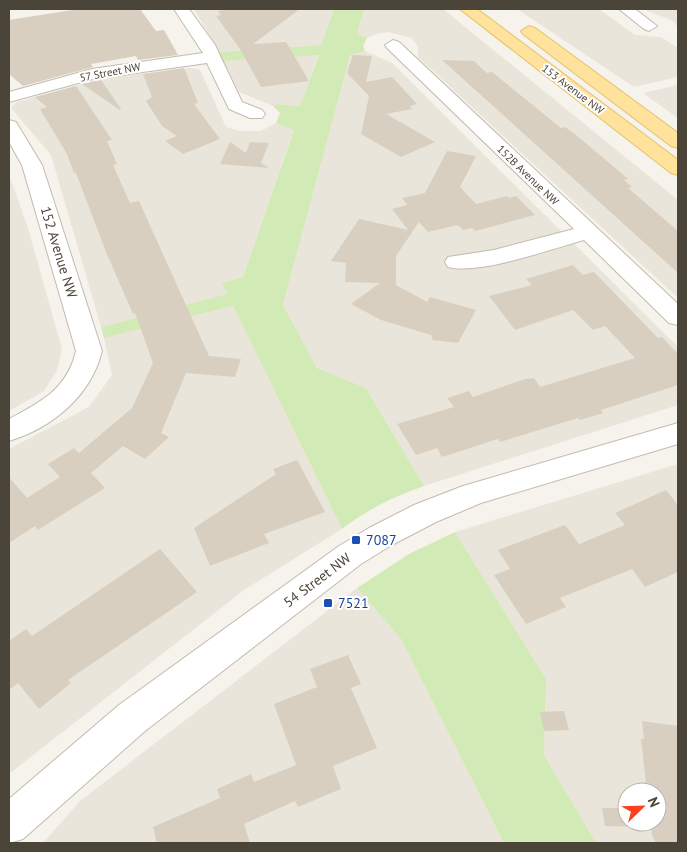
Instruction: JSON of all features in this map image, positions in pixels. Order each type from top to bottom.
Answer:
[{"type":"main road","name":"153 Avenue NW","points":[[468,9],[678,169]]},
{"type":"main road","name":"153 Avenue NW","points":[[514,20],[678,142]]},
{"type":"street","points":[[182,9],[212,57],[235,106],[256,114]]},
{"type":"street","points":[[626,9],[649,26]]},
{"type":"street","name":"152B Avenue NW","points":[[393,45],[678,317]]},
{"type":"street","name":"57 Street NW","points":[[9,98],[92,74],[212,57]]},
{"type":"street","points":[[446,122],[468,117]]},
{"type":"street","name":"152 Avenue NW","points":[[9,126],[32,165],[89,352],[87,365],[79,382],[65,398],[9,431]]},
{"type":"street","points":[[456,262],[495,257],[589,232]]},
{"type":"street","name":"54 Street NW","points":[[9,825],[132,718],[350,555],[377,538],[432,510],[473,494],[628,451],[678,434]]},
{"type":"shaded area","points":[[194,9],[334,9],[321,45],[219,52]]},
{"type":"shaded area","points":[[364,9],[443,9],[678,200],[678,298],[418,57],[418,47],[412,38],[388,32],[367,38],[357,34]]},
{"type":"shaded area","points":[[517,9],[599,9],[635,35],[661,37],[678,48],[678,77],[634,87]]},
{"type":"shaded area","points":[[643,9],[678,9],[678,28],[673,21]]},
{"type":"shaded area","points":[[365,51],[392,63],[678,347],[678,405],[424,486],[366,388],[317,368],[283,305],[350,54]]},
{"type":"shaded area","points":[[319,54],[300,106],[279,104],[273,106],[239,92],[223,61]]},
{"type":"shaded area","points":[[191,68],[200,70],[226,127],[239,131],[261,131],[276,123],[294,129],[243,277],[222,283],[228,294],[101,327],[51,155],[11,108],[17,102],[104,78]]},
{"type":"shaded area","points":[[678,85],[678,118],[643,93]]},
{"type":"shaded area","points":[[9,175],[28,228],[62,349],[57,370],[44,391],[9,411]]},
{"type":"shaded area","points":[[233,306],[342,529],[244,590],[9,774],[9,449],[89,407],[112,375],[104,338]]},
{"type":"shaded area","points":[[678,464],[678,843],[596,843],[544,755],[546,679],[455,532]]},
{"type":"shaded area","points":[[357,588],[401,639],[504,843],[43,843],[80,801]]},
{"type":"green space","points":[[334,9],[364,9],[357,34],[367,38],[363,46],[365,51],[350,55],[283,305],[317,368],[366,388],[424,486],[381,504],[361,515],[342,529],[233,306],[104,338],[101,327],[227,294],[222,283],[243,277],[294,130],[276,123],[280,113],[273,106],[279,104],[300,106],[319,55],[223,61],[219,52],[321,45]]},
{"type":"green space","points":[[455,532],[546,679],[544,755],[596,843],[504,843],[401,639],[357,588],[409,554]]},
{"type":"building","points":[[79,9],[140,9],[156,31],[164,30],[178,55],[138,60],[136,56],[91,64],[93,67],[23,86],[9,74],[9,20]]},
{"type":"building","points":[[233,9],[300,9],[253,44],[286,42],[309,81],[261,87],[240,49],[216,16],[221,15],[218,11]]},
{"type":"building","points":[[353,55],[372,56],[366,82],[392,77],[417,104],[410,106],[412,109],[386,114],[435,142],[401,157],[361,134],[369,96],[347,73]]},
{"type":"building","points":[[442,60],[474,61],[487,73],[492,72],[561,128],[565,127],[575,134],[628,179],[624,180],[632,187],[628,188],[678,231],[678,273]]},
{"type":"building","points":[[184,68],[198,103],[194,104],[220,139],[183,154],[165,141],[177,136],[162,126],[146,101],[152,97],[143,74]]},
{"type":"building","points":[[101,80],[121,109],[120,110],[82,84]]},
{"type":"building","points":[[76,86],[112,140],[107,141],[117,164],[113,165],[130,203],[139,201],[209,356],[241,359],[235,377],[186,373],[161,433],[169,437],[145,459],[123,446],[91,473],[105,488],[38,530],[35,526],[9,543],[9,477],[27,498],[60,477],[48,464],[74,448],[79,453],[132,408],[153,363],[135,313],[133,314],[106,252],[76,173],[74,173],[67,154],[40,109],[47,107],[35,97]]},
{"type":"building","points":[[230,142],[246,153],[250,142],[269,143],[261,163],[269,168],[220,164]]},
{"type":"building","points":[[447,151],[476,156],[460,187],[476,204],[507,196],[509,198],[516,196],[535,215],[475,231],[472,228],[463,230],[458,225],[428,232],[419,222],[396,256],[396,285],[427,302],[430,297],[476,310],[458,343],[433,340],[431,335],[381,320],[351,304],[380,283],[345,282],[346,263],[331,261],[359,219],[408,230],[392,209],[407,205],[402,198],[425,193]]},
{"type":"building","points":[[573,265],[583,275],[594,272],[658,338],[662,337],[678,354],[678,385],[601,410],[603,413],[580,420],[578,418],[500,442],[498,439],[442,457],[437,448],[416,455],[397,424],[454,407],[447,398],[469,391],[473,397],[525,379],[534,378],[540,387],[635,358],[605,326],[593,330],[573,310],[515,330],[489,296],[532,285],[526,279]]},
{"type":"building","points":[[297,460],[325,512],[264,534],[269,543],[210,566],[194,528],[276,474],[273,469]]},
{"type":"building","points":[[666,490],[678,505],[678,572],[645,587],[632,569],[560,598],[566,607],[526,624],[494,575],[510,569],[498,550],[565,525],[579,544],[625,525],[615,513]]},
{"type":"building","points":[[160,549],[197,592],[68,680],[71,683],[39,709],[18,683],[9,690],[9,641],[26,629],[32,636]]},
{"type":"building","points":[[348,655],[361,684],[351,688],[377,748],[333,766],[341,789],[298,807],[295,801],[244,824],[250,843],[157,843],[153,827],[220,798],[217,789],[251,774],[254,782],[296,765],[274,704],[317,687],[310,669]]},
{"type":"building","points":[[564,711],[569,730],[544,731],[540,712]]},
{"type":"building","points":[[642,721],[678,726],[678,843],[656,843],[652,835],[652,832],[667,832],[667,782],[646,782],[641,739],[644,739]]},
{"type":"building","points":[[602,808],[617,808],[617,826],[605,826]]},
{"type":"place","name":"7087","points":[[356,540]]},
{"type":"place","name":"7521","points":[[328,603]]}]
